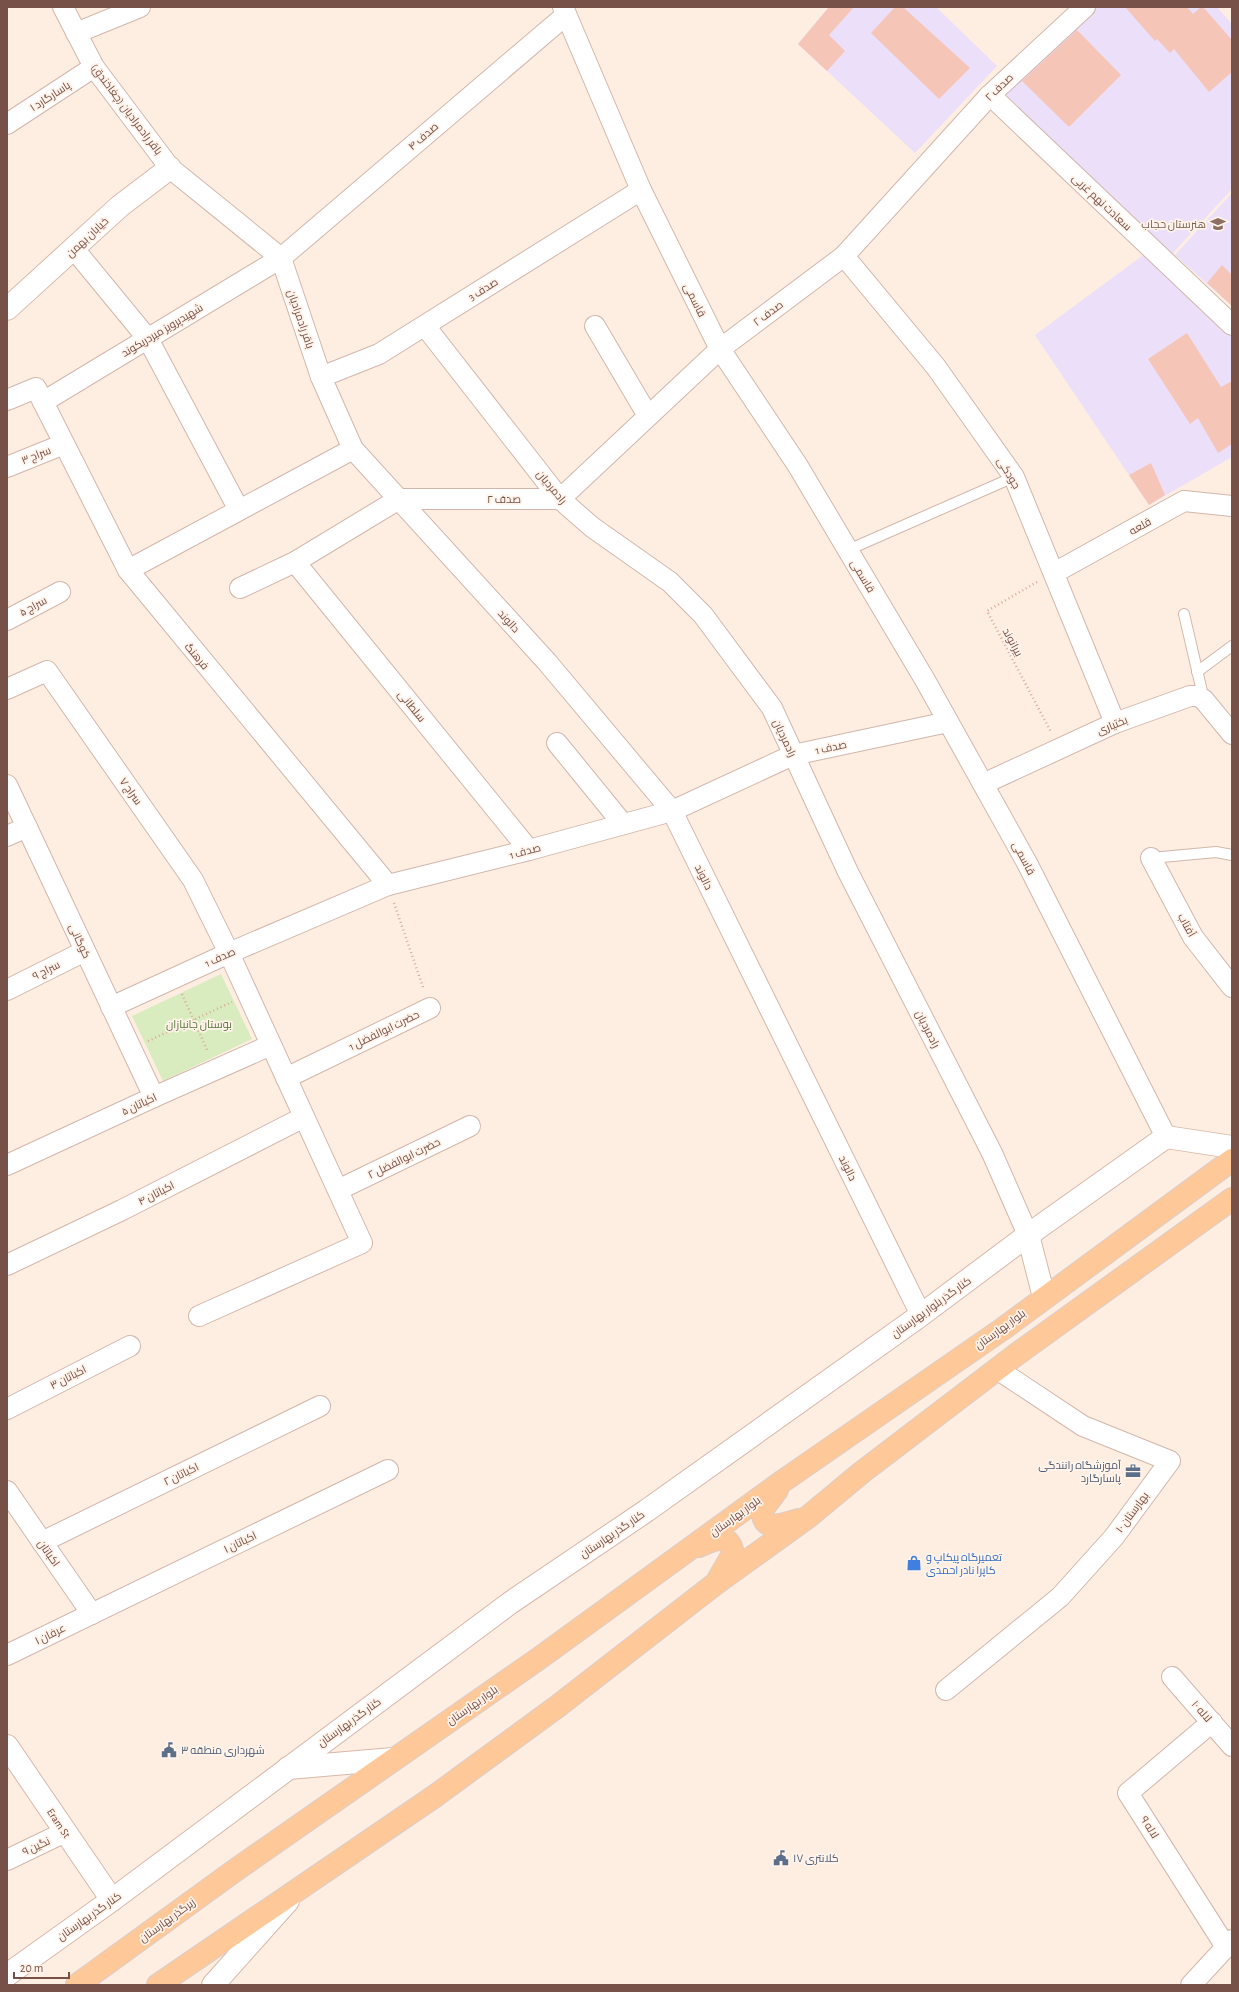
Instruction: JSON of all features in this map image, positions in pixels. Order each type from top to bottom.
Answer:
[{"type":"main road","name":"خیابان بهمن","points":[[7,309],[74,250],[120,206],[170,168]]},
{"type":"main road","name":"کنار گذر بلوار بهارستان","points":[[694,1476],[921,1315],[1028,1235],[1166,1137]]},
{"type":"main road","points":[[1166,1137],[1232,1147]]},
{"type":"main road","name":"بلوار بهارستان","points":[[237,1869],[547,1652],[783,1481],[1004,1328],[1044,1297],[1232,1160]]},
{"type":"main road","points":[[158,1985],[465,1774],[558,1706],[715,1584],[808,1517],[861,1473],[997,1369],[1232,1199]]},
{"type":"main road","points":[[1028,1235],[1044,1297]]},
{"type":"main road","name":"کنار گذر بهارستان","points":[[7,1975],[112,1900],[510,1603],[646,1511],[694,1476]]},
{"type":"main road","points":[[783,1481],[762,1510],[763,1518],[768,1525],[777,1526],[808,1517]]},
{"type":"main road","points":[[687,1551],[717,1539],[725,1540],[732,1545],[733,1554],[715,1584]]},
{"type":"main road","name":"Eram St","points":[[7,1746],[112,1900]]},
{"type":"main road","points":[[288,1768],[393,1759]]},
{"type":"main road","name":"زیرگذر بهارستان","points":[[77,1985],[237,1869]]},
{"type":"main road","points":[[213,1985],[303,1885]]},
{"type":"street","name":"باقر رادمرادیان (چغاخندق)","points":[[63,7],[94,68],[170,168]]},
{"type":"street","points":[[76,33],[140,7]]},
{"type":"street","name":"صدف ۲","points":[[399,499],[560,499],[720,349],[844,256],[990,95],[1085,7]]},
{"type":"street","name":"قاسمی","points":[[564,11],[641,190],[720,349],[798,466],[948,722],[1027,863],[1166,1137]]},
{"type":"street","name":"صدف ۴","points":[[281,258],[564,11]]},
{"type":"street","name":"پاسارگارد ۱","points":[[7,124],[94,68]]},
{"type":"street","name":"سعادت نهم غربی","points":[[990,95],[1232,324]]},
{"type":"street","points":[[170,168],[281,258]]},
{"type":"street","name":"صدف 3","points":[[321,377],[380,354],[641,190]]},
{"type":"street","points":[[74,250],[148,339],[239,510]]},
{"type":"street","name":"جودکی","points":[[844,256],[936,366],[1014,477],[1115,723]]},
{"type":"street","name":"شهیدپرویز میردریکوند","points":[[43,402],[281,258]]},
{"type":"street","name":"باقر رادمرادیان","points":[[281,258],[321,377],[353,449],[399,499]]},
{"type":"street","name":"رادمردیان","points":[[425,326],[560,499],[592,527],[670,582],[703,615],[772,708],[848,872],[992,1153],[1028,1235]]},
{"type":"street","points":[[595,326],[648,416]]},
{"type":"street","name":"فرهنگ","points":[[7,400],[36,388],[128,570],[388,885]]},
{"type":"street","name":"سراج ۳","points":[[7,467],[64,444]]},
{"type":"street","points":[[128,570],[353,449]]},
{"type":"street","points":[[240,588],[295,562],[399,499]]},
{"type":"street","name":"دالوند","points":[[399,499],[547,662],[672,811],[921,1315]]},
{"type":"street","name":"قلعه","points":[[1054,573],[1184,501],[1232,506]]},
{"type":"street","name":"سلطانی","points":[[295,562],[529,850]]},
{"type":"street","name":"سراج ۵","points":[[7,620],[60,592]]},
{"type":"street","name":"سراج ۷","points":[[7,689],[47,671],[193,880],[229,953]]},
{"type":"street","name":"بختیاری","points":[[983,784],[1115,723],[1190,696],[1198,696],[1204,700]]},
{"type":"street","points":[[1204,700],[1232,734]]},
{"type":"street","name":"صدف 1","points":[[111,1007],[229,953],[388,885],[529,850],[672,811],[793,755],[948,722]]},
{"type":"street","points":[[557,743],[623,824]]},
{"type":"street","name":"کوگانی","points":[[7,785],[154,1097]]},
{"type":"street","points":[[7,836],[27,827]]},
{"type":"street","name":"آفتاب","points":[[1151,858],[1193,937],[1232,988]]},
{"type":"street","name":"سراج ۹","points":[[7,990],[85,951]]},
{"type":"street","points":[[199,1316],[362,1243],[229,953]]},
{"type":"street","name":"حضرت ابوالفضل 1","points":[[286,1078],[430,1008]]},
{"type":"street","name":"اکباتان ۵","points":[[7,1165],[271,1045]]},
{"type":"street","name":"اکباتان ۴","points":[[7,1265],[122,1210],[304,1117]]},
{"type":"street","name":"حضرت ابوالفضل ۲","points":[[338,1190],[470,1126]]},
{"type":"street","name":"اکباتان ۳","points":[[7,1409],[130,1346]]},
{"type":"street","name":"بهارستان ۱۰","points":[[946,1690],[1060,1597],[1114,1537],[1170,1461],[1083,1426],[997,1369]]},
{"type":"street","name":"اکباتان ۲","points":[[42,1542],[320,1406]]},
{"type":"street","name":"اکباتان ۱","points":[[92,1614],[388,1470]]},
{"type":"street","name":"اکباتان","points":[[7,1491],[92,1614]]},
{"type":"street","name":"عرفان ۱","points":[[7,1655],[92,1614]]},
{"type":"street","name":"لاله ۱۰","points":[[1172,1677],[1232,1746]]},
{"type":"street","name":"لاله ۹","points":[[1212,1722],[1128,1793],[1229,1944]]},
{"type":"street","name":"نگین ۹","points":[[7,1860],[65,1832]]},
{"type":"street","points":[[1191,1985],[1229,1944]]},
{"type":"lane","points":[[848,550],[1014,477]]},
{"type":"lane","points":[[1184,614],[1204,700]]},
{"type":"lane","points":[[1197,672],[1232,646]]},
{"type":"lane","points":[[1151,858],[1216,852],[1232,855]]},
{"type":"path","name":"بیرانوند","points":[[1054,573],[987,611],[1060,748]]},
{"type":"path","name":"حضرت ابوالفضل 1","points":[[388,885],[430,1008]]},
{"type":"path","points":[[174,978],[216,1070]]},
{"type":"path","points":[[131,1049],[248,995]]},
{"type":"shaded area","points":[[829,7],[936,7],[997,66],[915,153],[798,44]]},
{"type":"shaded area","points":[[1098,7],[1217,7],[1232,24],[1232,189],[1171,255],[1005,94]]},
{"type":"shaded area","name":"هنرستان حجاب","points":[[1232,193],[1232,306],[1175,255]]},
{"type":"shaded area","points":[[1146,253],[1232,334],[1232,457],[1149,505],[1035,335]]},
{"type":"green space","name":"بوستان جانبازان","points":[[221,974],[252,1039],[163,1081],[132,1016]]},
{"type":"building","points":[[829,7],[854,7],[829,35],[845,51],[827,71],[798,44]]},
{"type":"building","points":[[895,7],[903,7],[970,68],[939,99],[871,33]]},
{"type":"building","points":[[1125,7],[1187,7],[1193,14],[1203,7],[1232,40],[1232,72],[1209,92],[1174,49],[1170,53],[1157,39],[1155,41]]},
{"type":"building","points":[[1077,30],[1121,75],[1069,127],[1022,81]]},
{"type":"building","points":[[1222,265],[1232,275],[1232,306],[1207,283]]},
{"type":"building","points":[[1187,333],[1221,387],[1232,381],[1232,444],[1218,453],[1198,418],[1190,424],[1148,359]]},
{"type":"building","points":[[1151,463],[1165,495],[1149,505],[1129,475]]},
{"type":"place","name":"هنرستان حجاب","points":[[1218,224]]},
{"type":"place","name":"آموزشگاه رانندگی پاسارگارد","points":[[1133,1471]]},
{"type":"place","name":"تعمیرگاه پیکاپ و کاپرا نادر احمدی","points":[[914,1563]]},
{"type":"place","name":"شهرداری منطقه ۳","points":[[169,1750]]},
{"type":"place","name":"کلانتری ۱۷","points":[[781,1858]]}]
